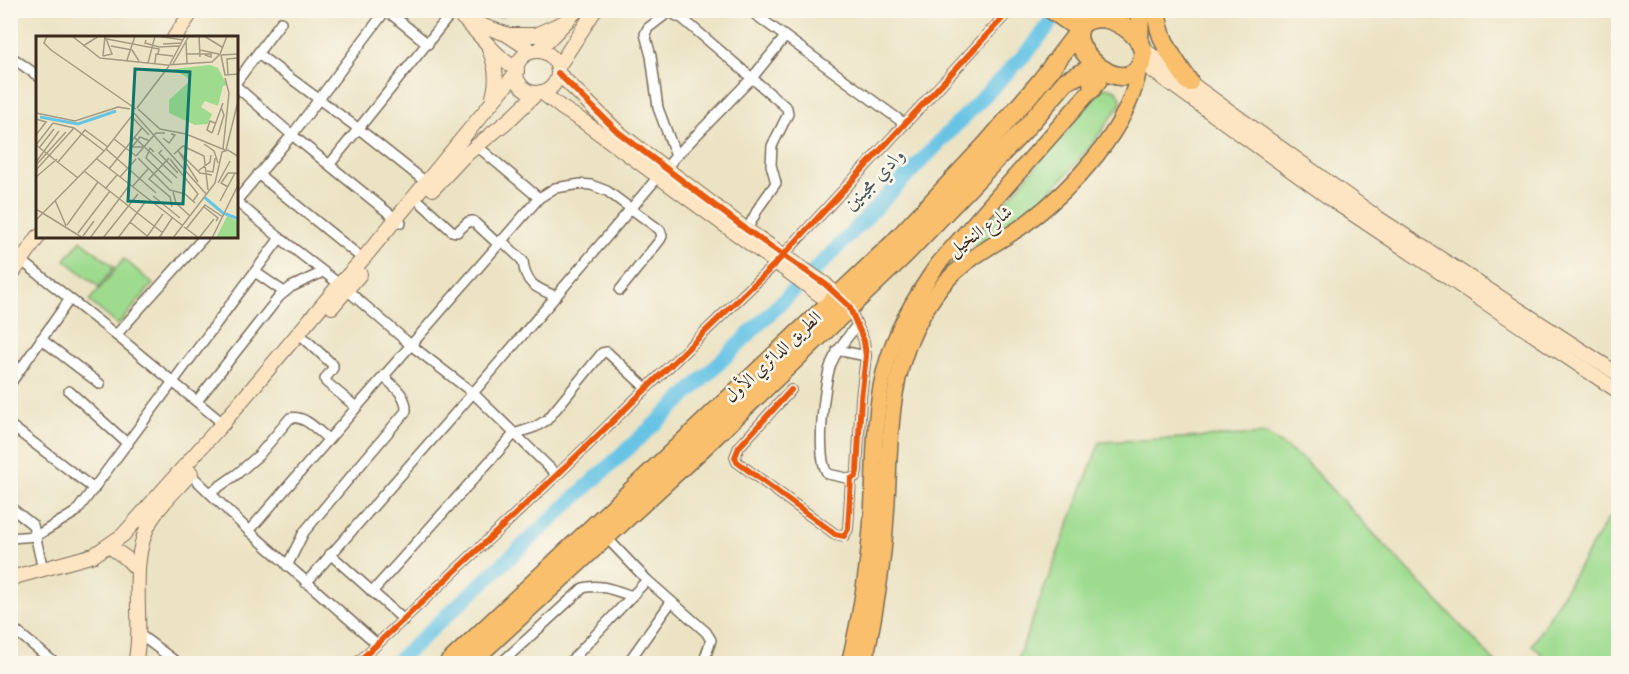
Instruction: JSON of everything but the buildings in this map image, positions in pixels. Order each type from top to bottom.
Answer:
[{"type":"highway","points":[[1052,10],[1080,20],[1101,18],[1114,21],[1126,29],[1140,55]]},
{"type":"highway","points":[[1080,20],[1078,41],[1092,63],[1106,71],[1126,75],[1140,55],[1140,10]]},
{"type":"highway","points":[[1157,10],[1167,49],[1189,82]]},
{"type":"highway","name":"الطريق الدائري الأول","points":[[468,663],[731,421],[986,145],[1041,81],[1080,20]]},
{"type":"highway","name":"الطريق الدائري الأول","points":[[448,663],[839,305],[929,229],[1023,130],[1060,86],[1084,72],[1106,71]]},
{"type":"highway","points":[[1084,72],[1091,77],[1092,89]]},
{"type":"main road","name":"شارع النخيل","points":[[864,663],[879,590],[884,552],[892,404],[899,371],[915,329],[936,294],[951,276],[970,260],[1037,214],[1088,165],[1125,110],[1133,94],[1140,55]]},
{"type":"main road","points":[[849,663],[868,568],[881,390],[894,341],[909,309],[939,263],[1106,71]]},
{"type":"street","points":[[175,36],[193,10]]},
{"type":"street","points":[[238,200],[292,135],[386,10],[428,44]]},
{"type":"street","points":[[135,663],[139,634],[138,570],[142,543],[154,514],[225,425],[399,221],[517,71],[522,58],[535,51],[577,10]]},
{"type":"street","points":[[225,425],[304,338],[363,259],[399,221],[463,157],[539,93],[553,86],[558,70],[595,10]]},
{"type":"street","points":[[749,10],[905,124]]},
{"type":"street","points":[[356,663],[557,475],[646,388],[783,262],[1010,10]]},
{"type":"street","points":[[676,156],[658,108],[651,56],[645,34],[648,28],[669,12],[676,14],[787,108],[788,114],[772,146],[771,165],[776,183],[747,230]]},
{"type":"street","points":[[458,14],[486,45],[517,71],[520,84],[531,92],[539,93],[747,230],[783,262]]},
{"type":"street","points":[[458,14],[506,34],[535,51],[550,55],[558,70],[618,132],[662,173],[839,305],[864,341],[866,356],[857,471],[851,479],[847,533],[839,537],[737,462],[736,451],[790,390]]},
{"type":"street","points":[[330,164],[428,44],[458,14]]},
{"type":"street","points":[[506,34],[535,35],[567,21]]},
{"type":"street","points":[[238,80],[281,22]]},
{"type":"street","points":[[306,583],[676,156],[752,78],[785,37]]},
{"type":"street","points":[[486,45],[496,70],[492,102]]},
{"type":"street","points":[[258,54],[427,183]]},
{"type":"street","points":[[1140,55],[1189,82],[1378,218],[1618,374]]},
{"type":"street","points":[[1140,55],[1346,210],[1618,391]]},
{"type":"street","points":[[10,56],[36,75]]},
{"type":"street","points":[[238,88],[292,135],[399,221]]},
{"type":"street","points":[[521,108],[538,105],[562,108]]},
{"type":"street","points":[[477,146],[538,198]]},
{"type":"street","points":[[258,174],[363,259]]},
{"type":"street","points":[[249,531],[538,198],[555,188],[591,184],[607,191],[660,230],[662,236],[660,240],[620,290]]},
{"type":"street","points":[[238,202],[411,346],[473,393],[557,475]]},
{"type":"street","points":[[420,202],[452,231],[457,232],[468,222],[473,221],[524,261],[524,273],[536,288],[555,296]]},
{"type":"street","points":[[10,277],[37,238]]},
{"type":"street","points":[[116,335],[203,238]]},
{"type":"street","points":[[10,538],[36,536],[76,512],[280,238]]},
{"type":"street","points":[[22,261],[225,425]]},
{"type":"street","points":[[255,272],[284,292]]},
{"type":"street","points":[[197,401],[284,292],[323,272]]},
{"type":"street","points":[[10,384],[69,300]]},
{"type":"street","points":[[839,305],[837,350],[824,390],[822,464],[828,474],[851,479]]},
{"type":"street","points":[[304,338],[333,365],[325,379],[326,382],[356,407]]},
{"type":"street","points":[[41,339],[100,384]]},
{"type":"street","points":[[837,350],[866,356]]},
{"type":"street","points":[[372,592],[514,434],[535,428],[547,420],[605,352],[646,388]]},
{"type":"street","points":[[287,566],[304,532],[406,411],[404,397],[384,377]]},
{"type":"street","points":[[69,391],[128,444]]},
{"type":"street","points":[[210,494],[259,454],[290,417],[298,416],[306,420],[328,439]]},
{"type":"street","points":[[10,425],[93,489]]},
{"type":"street","points":[[187,471],[287,566],[377,644]]},
{"type":"street","points":[[10,580],[94,555],[109,546],[123,535],[144,509],[187,471]]},
{"type":"street","points":[[10,507],[33,525],[43,570]]},
{"type":"street","points":[[605,536],[647,580],[706,632],[711,640],[703,663]]},
{"type":"street","points":[[109,546],[133,547],[142,543]]},
{"type":"street","points":[[109,546],[138,570]]},
{"type":"street","points":[[330,554],[404,620]]},
{"type":"street","points":[[568,663],[647,580]]},
{"type":"street","points":[[500,663],[583,588],[590,585],[632,596]]},
{"type":"street","points":[[627,663],[671,602]]},
{"type":"street","points":[[10,626],[56,663]]},
{"type":"street","points":[[139,634],[179,663]]},
{"type":"green space","points":[[475,11],[508,11],[503,17]]},
{"type":"green space","points":[[1103,88],[1116,91],[1120,95],[1121,103],[1075,165],[1058,184],[1019,218],[976,246],[971,242]]},
{"type":"green space","points":[[81,240],[114,267],[99,287],[65,260]]},
{"type":"green space","points":[[124,259],[153,284],[118,325],[89,301]]},
{"type":"green space","points":[[1266,434],[1304,460],[1496,663],[1016,663],[1100,442]]},
{"type":"green space","points":[[1618,509],[1618,663],[1539,663],[1541,653],[1532,645],[1606,522]]},
{"type":"waterway","name":"وادي مجينين","points":[[394,664],[683,398],[829,256],[1028,51],[1061,10]]},
{"type":"cycle path","points":[[356,664],[557,475],[776,263],[1010,10]]},
{"type":"cycle path","points":[[558,73],[618,132],[747,230],[825,284],[849,306],[864,341],[866,356],[857,471],[856,476],[851,479],[848,529],[844,536],[835,534],[737,462],[735,457],[739,447],[791,390]]}]
